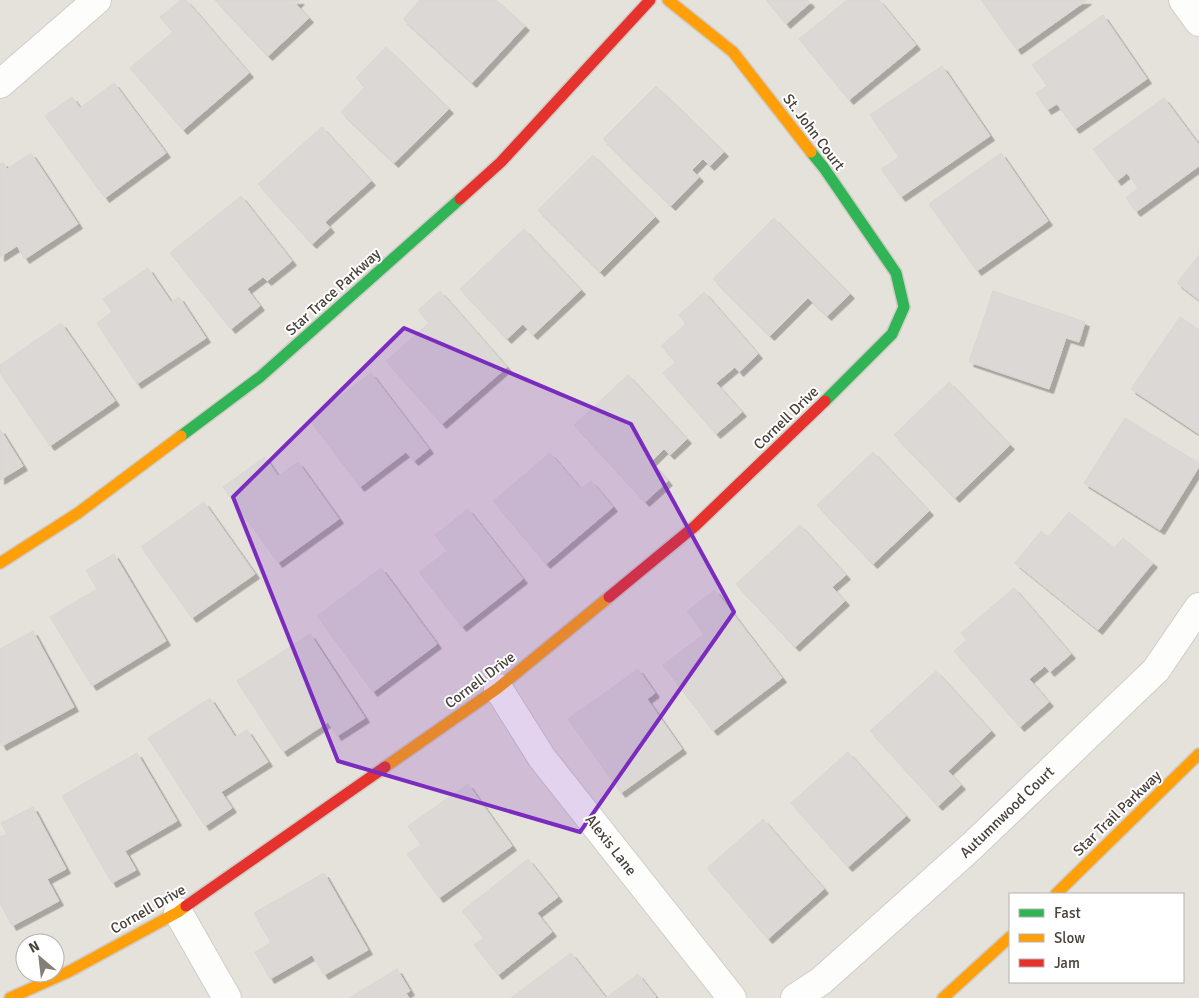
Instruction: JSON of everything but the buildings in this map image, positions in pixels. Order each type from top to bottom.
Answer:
[{"type":"street","points":[[0,84],[97,0]]},
{"type":"street","name":"Star Trace Parkway","points":[[0,563],[78,513],[260,377],[501,162],[650,0]]},
{"type":"street","name":"St. John Court","points":[[668,0],[733,52],[824,168],[896,273],[904,307]]},
{"type":"street","points":[[1183,0],[1199,22]]},
{"type":"street","name":"Cornell Drive","points":[[10,998],[70,971],[178,912],[498,688],[696,526],[892,334],[904,307]]},
{"type":"street","name":"Autumnwood Court","points":[[795,998],[821,981],[964,853],[1156,670],[1199,606]]},
{"type":"street","name":"Alexis Lane","points":[[498,688],[542,758],[732,998]]},
{"type":"street","name":"Star Trail Parkway","points":[[1057,893],[1199,754]]},
{"type":"street","points":[[178,912],[227,998]]},
{"type":"street","points":[[943,998],[1009,938]]},
{"type":"highlighted area","points":[[404,328],[631,424],[734,612],[580,832],[338,761],[233,497]]},
{"type":"shaded area","points":[[0,0],[1199,0],[1199,998],[0,998]]},
{"type":"traffic: fast","points":[[811,152],[896,273],[904,307],[892,334],[825,401]]},
{"type":"traffic: fast","points":[[181,436],[260,377],[460,199]]},
{"type":"traffic: slow","points":[[668,0],[733,52],[811,152]]},
{"type":"traffic: slow","points":[[0,563],[78,513],[181,436]]},
{"type":"traffic: slow","points":[[385,767],[498,688],[609,597]]},
{"type":"traffic: slow","points":[[1057,893],[1199,754]]},
{"type":"traffic: slow","points":[[10,998],[70,971],[186,906]]},
{"type":"traffic: slow","points":[[943,998],[1009,938]]},
{"type":"traffic: jam","points":[[460,199],[501,162],[650,0]]},
{"type":"traffic: jam","points":[[609,597],[695,526],[825,401]]},
{"type":"traffic: jam","points":[[186,906],[385,767]]}]
